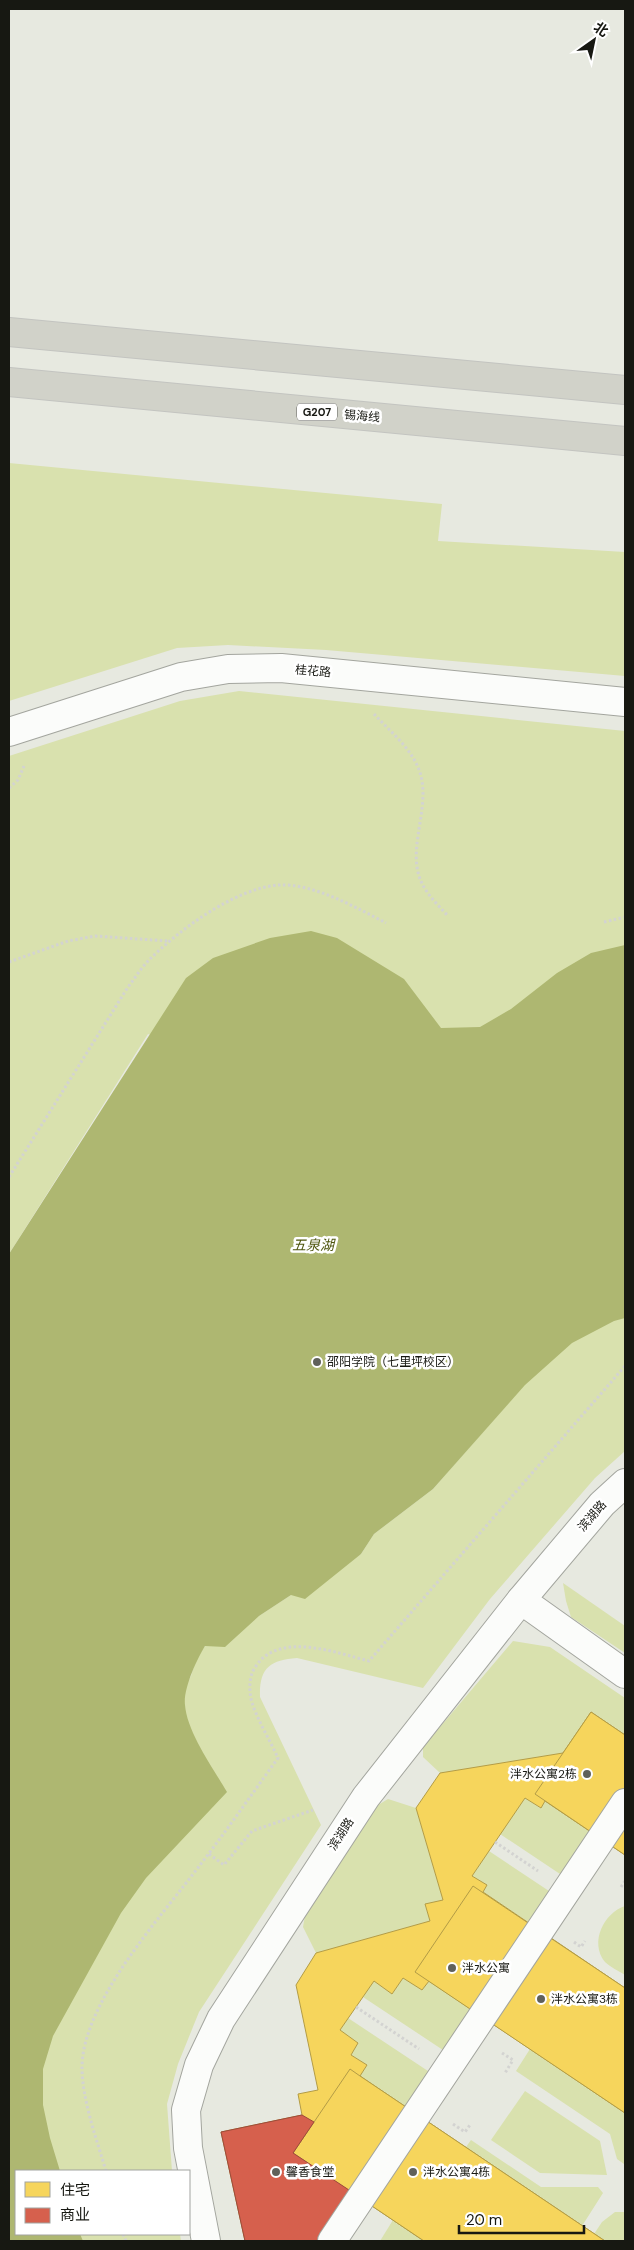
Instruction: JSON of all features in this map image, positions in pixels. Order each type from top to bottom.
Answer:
[{"type":"highway","points":[[9,332],[625,390]]},
{"type":"highway","name":"锡海线","points":[[9,382],[625,441]]},
{"type":"lane","name":"桂花路","points":[[9,732],[181,677],[228,669],[281,668],[625,702]]},
{"type":"lane","name":"滨湖路","points":[[206,2241],[188,2148],[186,2110],[199,2065],[221,2019],[366,1797],[521,1600],[602,1504],[625,1483]]},
{"type":"lane","points":[[521,1600],[625,1674]]},
{"type":"lane","points":[[332,2241],[625,1803]]},
{"type":"path","points":[[335,673],[402,744],[417,764],[422,786],[422,806],[415,860],[419,878],[427,893],[448,916]]},
{"type":"path","points":[[9,1177],[128,987],[148,961],[169,941],[217,908],[246,894],[280,885],[322,894],[346,902],[386,923]]},
{"type":"path","points":[[604,922],[625,917]]},
{"type":"path","points":[[9,962],[68,941],[95,936],[169,941]]},
{"type":"path","points":[[106,2170],[90,2116],[82,2068],[86,2043],[98,2010],[125,1964],[209,1854],[278,1758],[252,1700],[250,1682],[253,1669],[260,1658],[272,1652],[290,1647],[308,1646],[369,1661],[625,1366]]},
{"type":"path","points":[[209,1854],[224,1865],[252,1831],[314,1809]]},
{"type":"path","points":[[621,1887],[625,1881]]},
{"type":"path","points":[[497,2060],[501,2052],[513,2060],[505,2073]]},
{"type":"path","points":[[458,2117],[453,2124],[465,2132],[470,2125]]},
{"type":"shaded area","points":[[9,463],[442,504],[438,541],[625,552],[625,676],[326,650],[228,645],[177,648],[9,701]]},
{"type":"shaded area","points":[[239,691],[625,731],[625,1235],[148,1034],[9,1254],[9,756],[180,701]]},
{"type":"shaded area","points":[[625,1277],[625,1451],[595,1478],[490,1599],[423,1688],[297,1658],[280,1661],[268,1667],[264,1672],[260,1687],[260,1697],[321,1825],[199,2012],[178,2064],[167,2104],[172,2170],[45,2170],[9,1987],[191,1676],[196,1659],[205,1646],[215,1645],[291,1595],[361,1554],[374,1534],[433,1489],[524,1385]]},
{"type":"shaded area","points":[[563,1583],[625,1626],[625,1653],[571,1617]]},
{"type":"shaded area","points":[[513,1641],[550,1647],[625,1698],[625,1735],[591,1712],[563,1753],[440,1773],[423,1757],[423,1747]]},
{"type":"shaded area","points":[[525,1798],[540,1808],[545,1801],[592,1833],[563,1876],[500,1834]]},
{"type":"shaded area","points":[[388,1799],[416,1808],[443,1900],[425,1905],[430,1921],[316,1953],[303,1927],[306,1910],[378,1805]]},
{"type":"shaded area","points":[[489,1851],[552,1893],[532,1925],[483,1892],[487,1885],[472,1876]]},
{"type":"shaded area","points":[[625,1906],[625,1975],[605,1962],[598,1946],[601,1929],[605,1922],[617,1910]]},
{"type":"shaded area","points":[[403,1978],[422,1990],[429,1981],[474,2011],[446,2052],[363,1997],[374,1981],[392,1994]]},
{"type":"shaded area","points":[[348,2018],[431,2073],[408,2108],[360,2076],[367,2065],[351,2055],[358,2043],[340,2030]]},
{"type":"shaded area","points":[[530,2049],[625,2113],[624,2164],[617,2159],[610,2134],[516,2071]]},
{"type":"shaded area","points":[[525,2091],[600,2141],[607,2175],[540,2173],[491,2140]]},
{"type":"shaded area","points":[[471,2140],[541,2187],[598,2187],[603,2193],[582,2226],[466,2147]]},
{"type":"shaded area","points":[[615,2212],[625,2212],[625,2241],[605,2241],[594,2234],[602,2222]]},
{"type":"shaded area","points":[[393,2220],[424,2241],[380,2241]]},
{"type":"shaded area","points":[[69,2235],[180,2235],[181,2241],[69,2241]]},
{"type":"water","name":"五泉湖","points":[[311,931],[337,938],[404,979],[441,1028],[480,1027],[511,1009],[557,973],[591,953],[625,945],[625,1318],[614,1321],[572,1343],[525,1385],[433,1489],[374,1534],[361,1554],[305,1599],[291,1595],[259,1616],[225,1647],[205,1646],[188,1683],[185,1705],[190,1727],[195,1738],[227,1792],[146,1878],[121,1913],[53,2036],[43,2069],[43,2105],[60,2170],[15,2170],[15,2235],[80,2235],[83,2241],[9,2241],[9,1254],[186,978],[213,958],[270,938]]},
{"type":"building: 住宅","name":"泮水公寓","points":[[591,1712],[625,1735],[625,1855],[545,1801],[541,1808],[525,1798],[472,1876],[487,1885],[483,1892],[625,1988],[625,2113],[429,1981],[422,1990],[403,1978],[392,1994],[374,1981],[340,2030],[358,2043],[351,2055],[367,2065],[360,2076],[605,2241],[424,2241],[372,2206],[319,2241],[245,2241],[221,2132],[302,2115],[298,2094],[318,2090],[296,1985],[316,1953],[430,1921],[425,1904],[443,1900],[416,1808],[440,1773],[563,1753]]},
{"type":"building: 住宅","name":"泮水公寓2栋","points":[[591,1712],[625,1735],[625,1855],[535,1794]]},
{"type":"building: 住宅","name":"泮水公寓3栋","points":[[473,1886],[625,1988],[625,2113],[415,1972]]},
{"type":"building: 住宅","name":"泮水公寓4栋","points":[[350,2069],[605,2241],[424,2241],[293,2153]]},
{"type":"building: 商业","name":"馨香食堂","points":[[302,2115],[314,2122],[293,2153],[352,2192],[319,2241],[245,2241],[221,2132]]},
{"type":"place","name":"邵阳学院（七里坪校区）","points":[[317,1362]]},
{"type":"place","name":"泮水公寓2栋","points":[[587,1774]]},
{"type":"place","name":"泮水公寓","points":[[452,1968]]},
{"type":"place","name":"泮水公寓3栋","points":[[541,1999]]},
{"type":"place","name":"馨香食堂","points":[[276,2172]]},
{"type":"place","name":"泮水公寓4栋","points":[[413,2172]]}]
